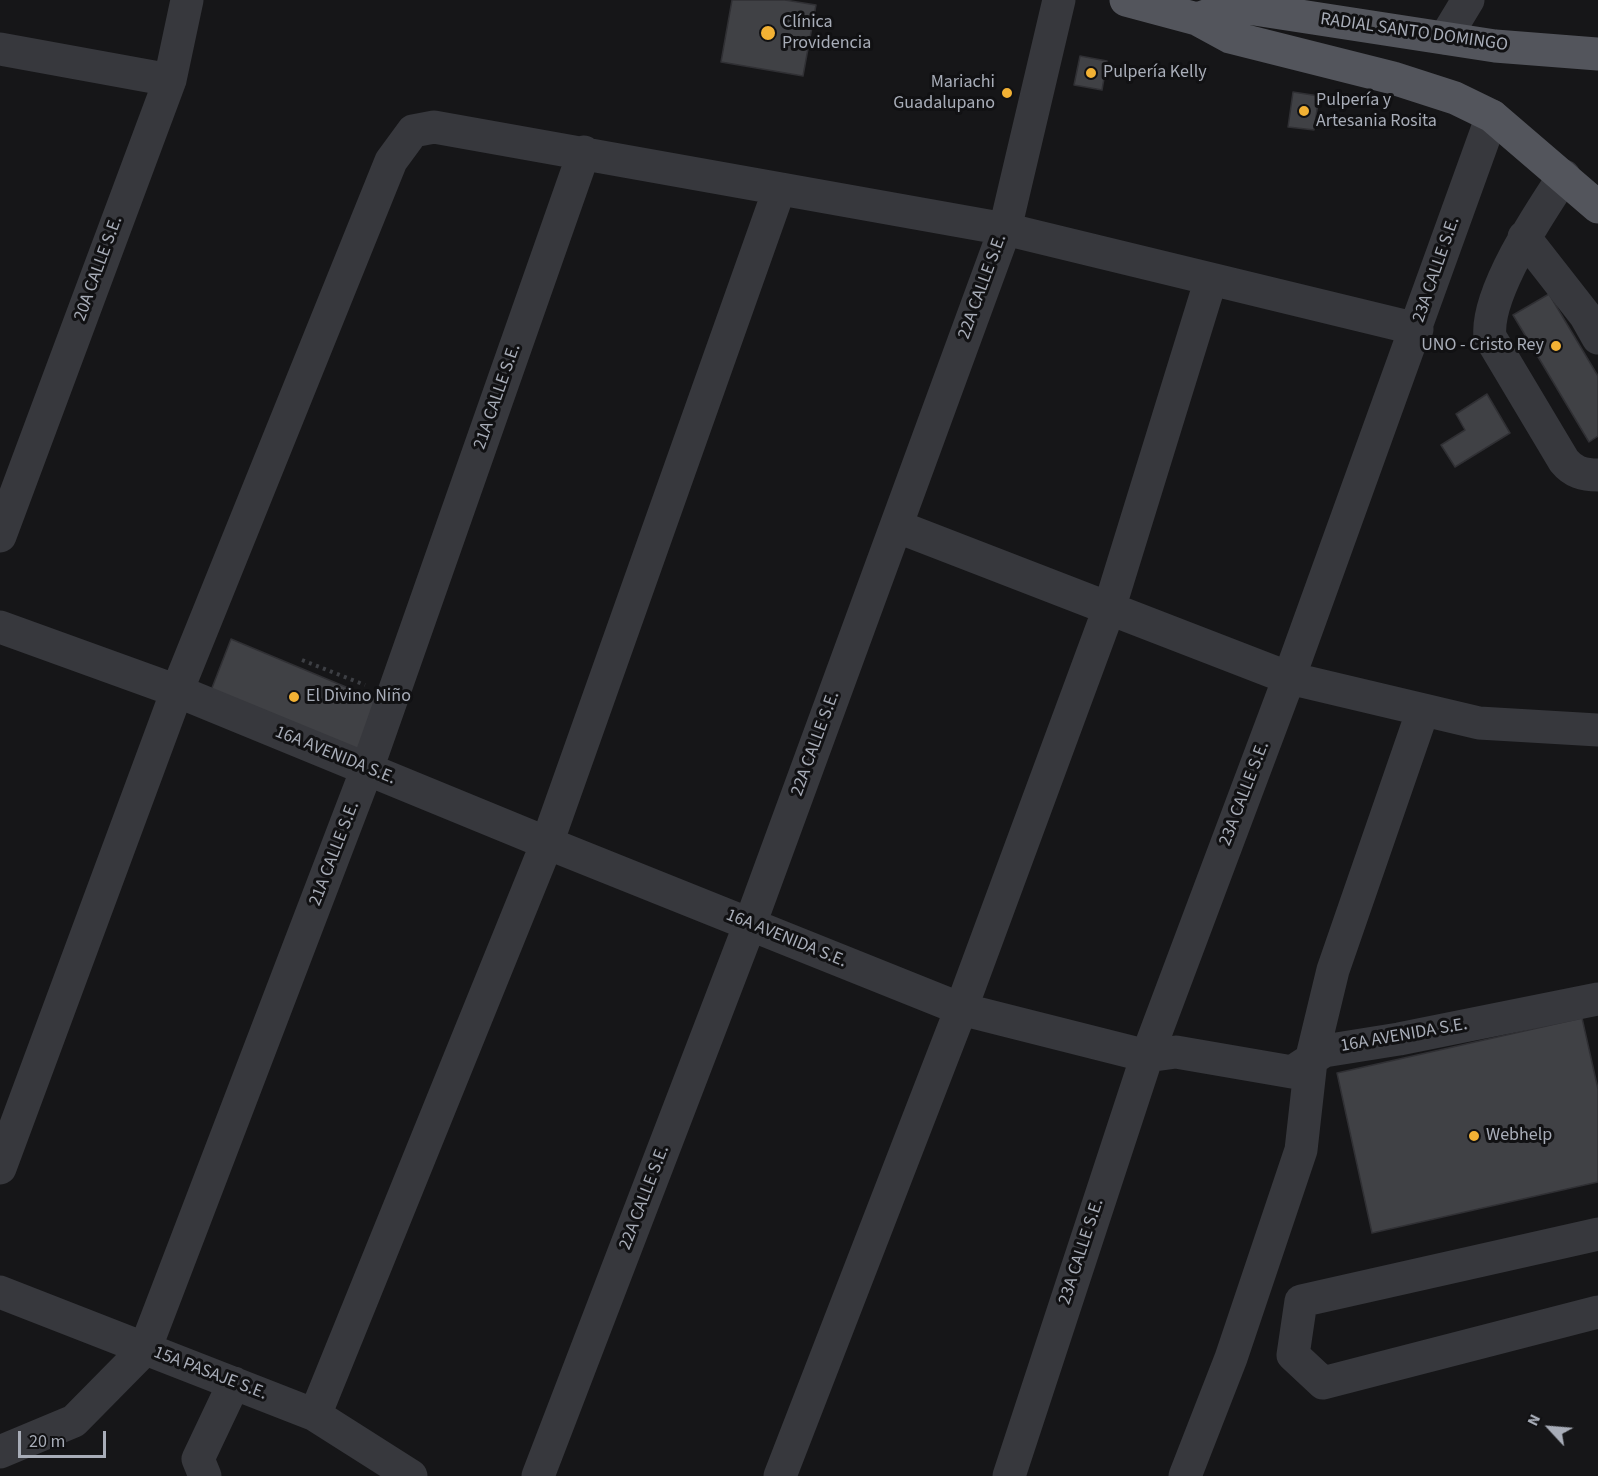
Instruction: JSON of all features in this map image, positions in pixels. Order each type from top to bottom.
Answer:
[{"type":"main road","points":[[1126,0],[1200,9],[1230,37],[1426,88],[1455,98],[1492,116],[1598,207]]},
{"type":"main road","name":"RADIAL SANTO DOMINGO","points":[[1200,9],[1235,6],[1495,46],[1598,54]]},
{"type":"street","name":"20A CALLE S.E.","points":[[0,536],[170,80],[187,0]]},
{"type":"street","name":"22A CALLE S.E.","points":[[538,1476],[750,924],[1005,229],[1059,0]]},
{"type":"street","points":[[1445,38],[1468,0]]},
{"type":"street","points":[[0,49],[170,80]]},
{"type":"street","name":"23A CALLE S.E.","points":[[1009,1476],[1146,1056],[1289,678],[1492,116]]},
{"type":"street","points":[[0,1168],[177,691],[390,161],[413,131],[434,127],[1005,229],[1417,328]]},
{"type":"street","name":"21A CALLE S.E.","points":[[146,1349],[367,770],[584,152]]},
{"type":"street","points":[[1564,176],[1524,237],[1488,325],[1490,337],[1564,461],[1571,469],[1587,475],[1598,475]]},
{"type":"street","points":[[315,1415],[547,843],[779,190]]},
{"type":"street","points":[[1524,237],[1585,315],[1598,338]]},
{"type":"street","points":[[780,1476],[961,1009],[1108,609],[1211,279]]},
{"type":"street","points":[[896,526],[1289,678],[1479,723],[1598,730]]},
{"type":"street","name":"16A AVENIDA S.E.","points":[[0,627],[177,691],[961,1009],[1146,1056],[1176,1052],[1292,1071],[1324,1051],[1399,1039],[1598,999]]},
{"type":"street","points":[[1185,1476],[1231,1358],[1301,1150],[1311,1061],[1333,970],[1424,710]]},
{"type":"street","points":[[1598,1234],[1301,1301],[1293,1355],[1323,1383],[1598,1312]]},
{"type":"street","name":"15A PASAJE S.E.","points":[[0,1292],[315,1415],[411,1476]]},
{"type":"street","points":[[0,1452],[74,1421],[146,1349]]},
{"type":"street","points":[[205,1476],[198,1459],[234,1383]]},
{"type":"path","points":[[302,660],[393,696]]},
{"type":"building","name":"Clínica Providencia","points":[[732,0],[785,0],[816,5],[803,76],[721,62]]},
{"type":"building","name":"Pulpería Kelly","points":[[1080,56],[1107,61],[1102,90],[1074,85]]},
{"type":"building","name":"Pulpería y Artesania Rosita","points":[[1293,92],[1319,96],[1314,130],[1288,127]]},
{"type":"building","name":"UNO - Cristo Rey","points":[[1549,294],[1598,376],[1598,436],[1589,442],[1513,315]]},
{"type":"building","name":"UNO - Cristo Rey","points":[[1487,394],[1510,433],[1455,467],[1441,445],[1465,430],[1456,414]]},
{"type":"building","name":"El Divino Niño","points":[[231,639],[377,700],[358,754],[210,693]]},
{"type":"building","name":"Webhelp","points":[[1582,1018],[1598,1089],[1598,1182],[1372,1233],[1337,1073]]},
{"type":"place","name":"Clínica Providencia","points":[[768,33]]},
{"type":"place","name":"Pulpería Kelly","points":[[1091,73]]},
{"type":"place","name":"Mariachi Guadalupano","points":[[1007,93]]},
{"type":"place","name":"Pulpería y Artesania Rosita","points":[[1304,111]]},
{"type":"place","name":"UNO - Cristo Rey","points":[[1556,346]]},
{"type":"place","name":"El Divino Niño","points":[[294,697]]},
{"type":"place","name":"Webhelp","points":[[1474,1136]]}]
